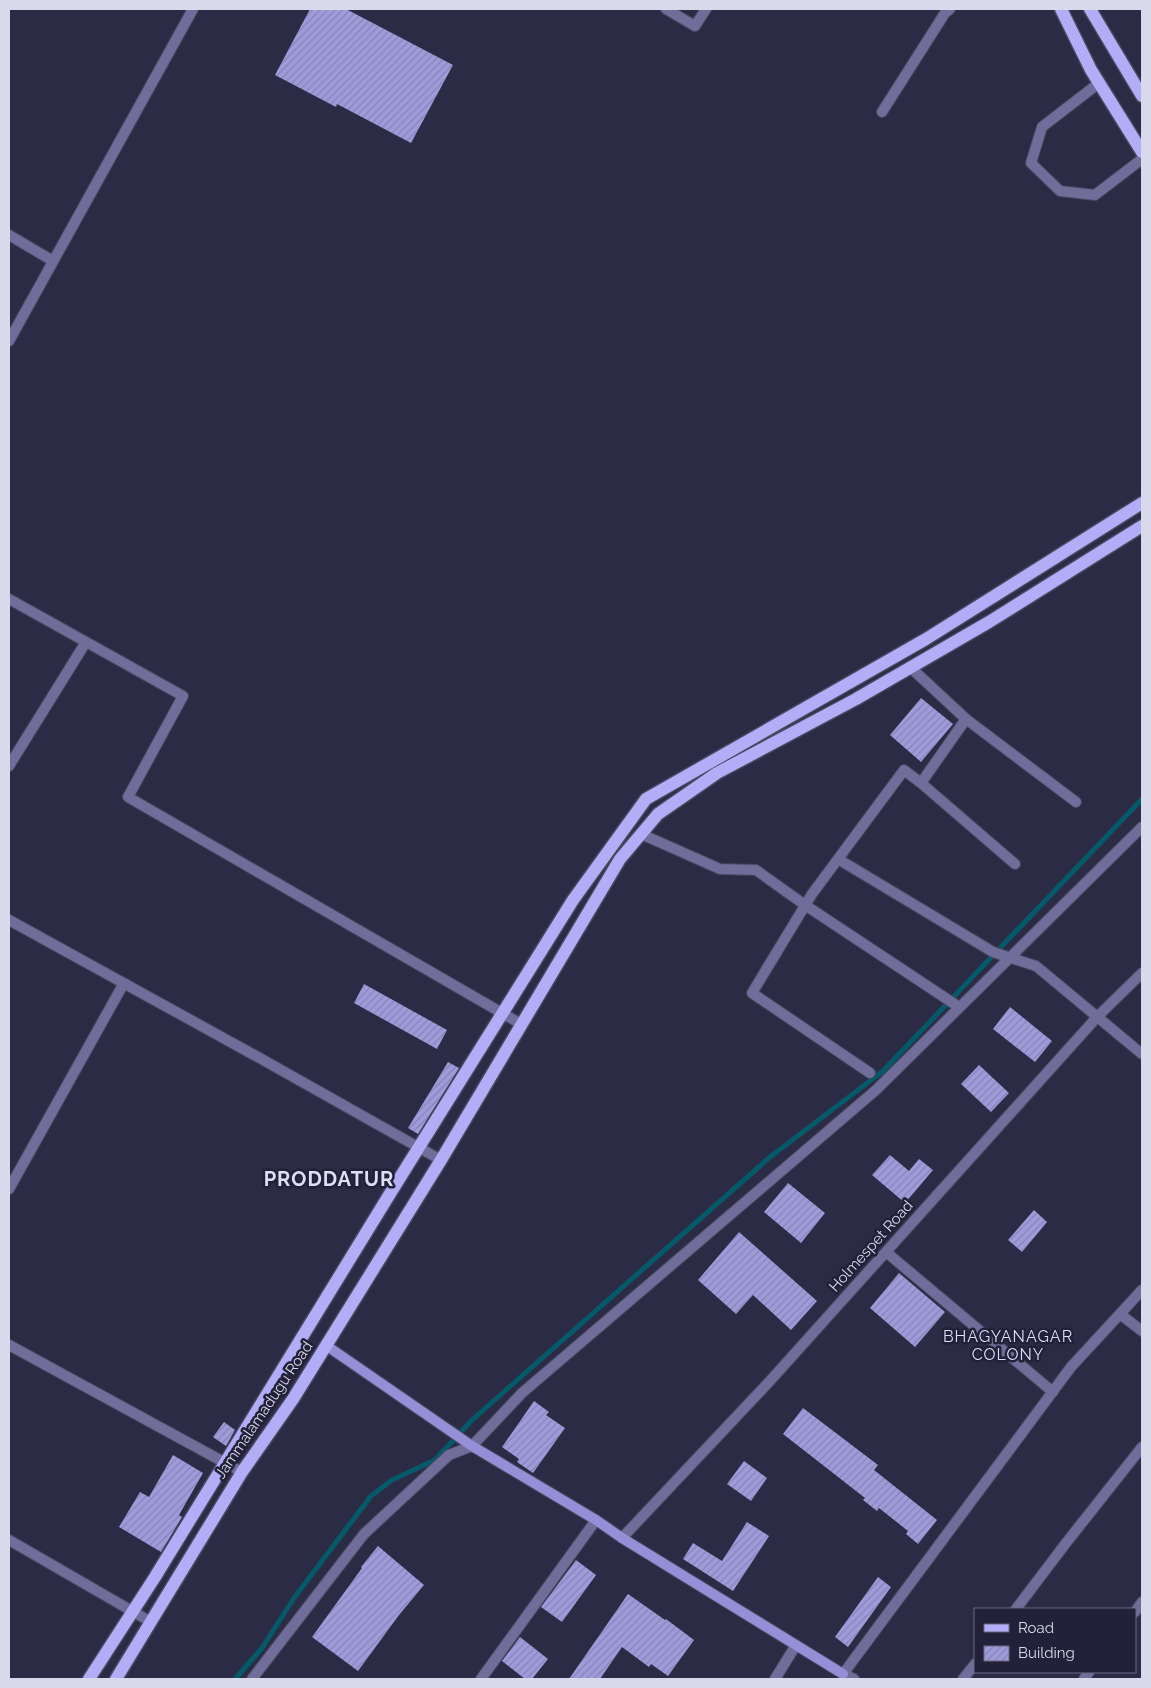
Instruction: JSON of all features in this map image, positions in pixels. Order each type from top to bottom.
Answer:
[{"type":"main road","points":[[1061,9],[1099,83],[1142,152]]},
{"type":"main road","points":[[1090,9],[1142,96]]},
{"type":"main road","points":[[89,1679],[573,900],[646,799],[926,639],[1142,503]]},
{"type":"main road","name":"Jammalamadugu Road","points":[[116,1679],[242,1472],[293,1400],[327,1346],[441,1160],[620,859],[658,814],[717,773],[856,699],[989,622],[1142,526]]},
{"type":"main road","points":[[327,1346],[472,1446],[596,1520],[622,1538],[843,1674]]},
{"type":"street","points":[[9,341],[193,9]]},
{"type":"street","points":[[666,9],[695,26],[706,9]]},
{"type":"street","points":[[882,112],[945,13],[950,9]]},
{"type":"street","points":[[1099,83],[1042,128],[1031,163],[1060,191],[1095,195],[1142,159]]},
{"type":"street","points":[[9,235],[53,262]]},
{"type":"street","points":[[9,600],[183,696],[128,797],[521,1024]]},
{"type":"street","points":[[9,766],[86,642]]},
{"type":"street","points":[[910,667],[966,719],[1076,802]]},
{"type":"street","points":[[921,783],[966,719]]},
{"type":"street","points":[[870,1073],[752,994],[805,905],[904,770],[1015,864]]},
{"type":"street","points":[[252,1679],[364,1534],[449,1456],[472,1446],[522,1393],[876,1090],[1142,827]]},
{"type":"street","points":[[641,834],[720,868],[756,870],[805,905],[959,1007]]},
{"type":"street","points":[[838,859],[992,952],[1036,966],[1142,1054]]},
{"type":"street","points":[[9,920],[441,1160]]},
{"type":"street","name":"Holmespet Road","points":[[622,1538],[769,1382],[1098,1016],[1142,973]]},
{"type":"street","points":[[9,1190],[124,983]]},
{"type":"street","points":[[886,1252],[1053,1392]]},
{"type":"street","points":[[854,1679],[843,1674],[1071,1367],[1142,1290]]},
{"type":"street","points":[[1120,1314],[1142,1331]]},
{"type":"street","points":[[9,1345],[242,1472]]},
{"type":"street","points":[[1017,1608],[1142,1447]]},
{"type":"street","points":[[481,1679],[596,1520]]},
{"type":"street","points":[[9,1540],[151,1622]]},
{"type":"street","points":[[775,1679],[796,1645]]},
{"type":"street","points":[[963,1679],[974,1665]]},
{"type":"building","points":[[310,9],[346,9],[453,65],[411,143],[337,104],[336,107],[275,75]]},
{"type":"building","points":[[921,698],[953,724],[921,762],[890,735]]},
{"type":"building","points":[[364,984],[447,1030],[437,1049],[354,1003]]},
{"type":"building","points":[[1010,1007],[1052,1041],[1035,1062],[993,1029]]},
{"type":"building","points":[[448,1062],[459,1068],[418,1134],[408,1128]]},
{"type":"building","points":[[979,1065],[1009,1093],[991,1112],[961,1084]]},
{"type":"building","points":[[890,1155],[909,1171],[919,1159],[933,1170],[905,1203],[872,1175]]},
{"type":"building","points":[[788,1183],[825,1213],[801,1243],[764,1212]]},
{"type":"building","points":[[1034,1210],[1047,1222],[1022,1252],[1008,1240]]},
{"type":"building","points":[[739,1232],[817,1301],[791,1330],[753,1295],[736,1314],[698,1280]]},
{"type":"building","points":[[899,1273],[945,1312],[915,1347],[870,1308]]},
{"type":"building","points":[[534,1401],[549,1412],[546,1415],[565,1428],[533,1473],[517,1462],[519,1459],[502,1447]]},
{"type":"building","points":[[803,1408],[878,1465],[874,1470],[937,1520],[918,1544],[906,1534],[908,1531],[879,1508],[877,1511],[863,1500],[865,1498],[783,1434]]},
{"type":"building","points":[[224,1422],[235,1430],[226,1446],[213,1437]]},
{"type":"building","points":[[173,1455],[203,1473],[179,1515],[182,1517],[161,1552],[119,1527],[140,1492],[149,1497]]},
{"type":"building","points":[[744,1461],[767,1478],[751,1501],[727,1484]]},
{"type":"building","points":[[747,1522],[769,1536],[733,1591],[683,1559],[693,1543],[722,1561]]},
{"type":"building","points":[[378,1546],[424,1585],[399,1615],[358,1671],[312,1637]]},
{"type":"building","points":[[576,1560],[596,1575],[562,1622],[541,1607]]},
{"type":"building","points":[[878,1577],[891,1587],[848,1647],[835,1637]]},
{"type":"building","points":[[628,1594],[694,1640],[668,1676],[651,1664],[649,1667],[622,1647],[600,1679],[569,1679]]},
{"type":"building","points":[[520,1637],[548,1659],[532,1679],[525,1679],[502,1661]]},
{"type":"waterway","points":[[235,1679],[262,1648],[294,1598],[371,1496],[392,1480],[435,1460],[472,1420],[770,1157],[883,1071],[1142,799]]},
{"type":"district","name":"PRODDATUR","points":[[329,1179]]},
{"type":"district","name":"BHAGYANAGAR COLONY","points":[[1008,1345]]}]
